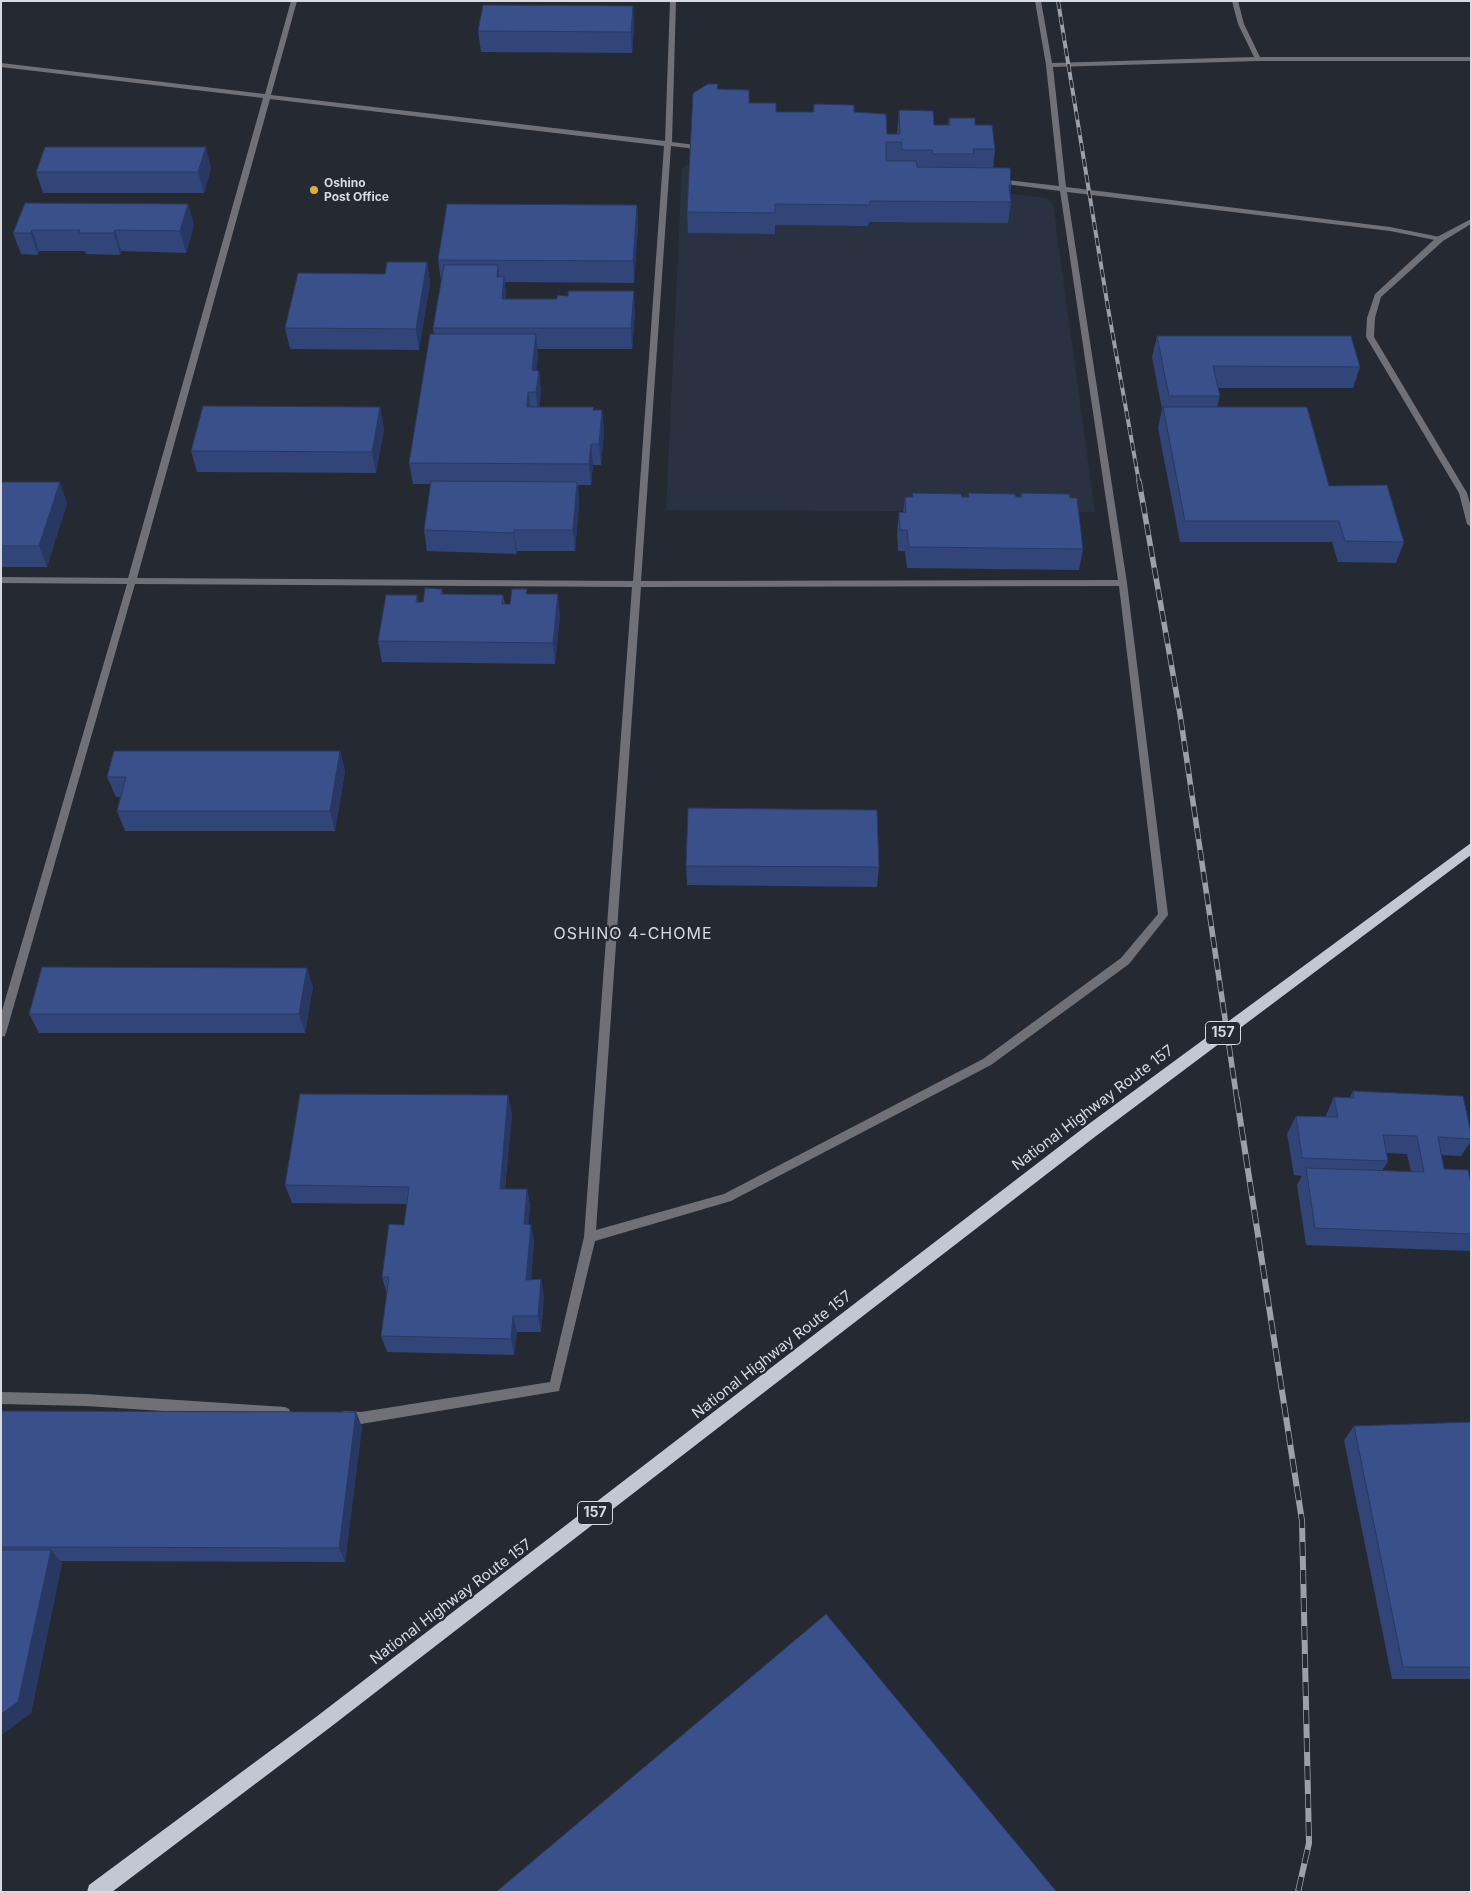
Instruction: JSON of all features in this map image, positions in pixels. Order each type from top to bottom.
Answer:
[{"type":"highway","name":"National Highway Route 157","points":[[96,1892],[330,1717],[1091,1131],[1471,848]]},
{"type":"street","points":[[1,1033],[132,580],[294,1]]},
{"type":"street","points":[[331,1416],[361,1418],[555,1387],[590,1236],[668,144],[673,1]]},
{"type":"street","points":[[590,1236],[726,1198],[987,1062],[1125,962],[1163,915],[1123,583],[1063,189],[1049,65],[1038,1]]},
{"type":"street","points":[[1235,1],[1241,24],[1258,59]]},
{"type":"street","points":[[1049,65],[1258,59],[1471,59]]},
{"type":"street","points":[[1,65],[707,148]]},
{"type":"street","points":[[994,181],[1390,229],[1440,239]]},
{"type":"street","points":[[1471,221],[1440,239],[1378,296],[1371,318],[1370,337],[1463,493],[1471,524]]},
{"type":"street","points":[[1,580],[638,584],[1123,583]]},
{"type":"street","points":[[1,1398],[86,1400],[292,1413]]},
{"type":"shaded area","points":[[697,157],[1047,198],[1053,205],[1095,512],[666,510],[682,169]]},
{"type":"building","points":[[483,5],[633,6],[631,32],[478,31]]},
{"type":"building","points":[[708,84],[718,84],[717,89],[749,90],[749,103],[776,103],[776,112],[814,112],[814,104],[854,105],[854,112],[886,114],[887,134],[900,134],[899,110],[933,111],[934,125],[950,125],[949,118],[975,118],[975,125],[992,125],[995,149],[973,149],[974,154],[933,154],[932,150],[902,150],[901,142],[886,142],[886,161],[916,161],[917,167],[1010,168],[1011,202],[870,201],[870,205],[775,204],[775,213],[687,212],[693,93]]},
{"type":"building","points":[[45,147],[206,147],[198,172],[36,172]]},
{"type":"building","points":[[25,203],[188,204],[180,231],[115,230],[114,233],[79,233],[80,230],[32,230],[31,233],[13,233]]},
{"type":"building","points":[[447,204],[637,205],[633,261],[438,260]]},
{"type":"building","points":[[387,262],[427,262],[416,329],[285,328],[298,273],[385,274]]},
{"type":"building","points":[[444,265],[498,265],[497,277],[504,276],[502,299],[557,299],[557,295],[568,296],[568,291],[634,291],[631,328],[433,328]]},
{"type":"building","points":[[430,334],[536,334],[532,370],[539,371],[536,392],[528,392],[527,407],[594,407],[593,410],[602,410],[599,444],[591,444],[589,464],[409,463]]},
{"type":"building","points":[[1157,336],[1351,336],[1360,367],[1213,366],[1220,396],[1169,396]]},
{"type":"building","points":[[203,406],[380,407],[372,452],[191,451]]},
{"type":"building","points":[[1163,407],[1307,407],[1329,486],[1387,485],[1404,542],[1345,541],[1339,521],[1185,521]]},
{"type":"building","points":[[431,481],[577,482],[573,530],[514,530],[514,533],[424,530]]},
{"type":"building","points":[[1,482],[60,482],[39,546],[1,546]]},
{"type":"building","points":[[912,493],[961,494],[962,497],[969,497],[968,493],[1015,494],[1016,497],[1022,497],[1021,493],[1069,494],[1070,498],[1077,498],[1083,549],[909,547],[907,530],[900,530],[899,512],[906,513],[905,497],[913,497]]},
{"type":"building","points":[[425,588],[442,589],[441,594],[503,595],[502,604],[510,604],[512,589],[527,589],[526,594],[558,594],[553,643],[378,641],[386,595],[417,595],[416,602],[423,602]]},
{"type":"building","points":[[114,751],[340,751],[330,811],[117,811],[126,777],[107,777]]},
{"type":"building","points":[[688,808],[877,810],[879,867],[686,866]]},
{"type":"building","points":[[42,967],[307,968],[299,1014],[29,1014]]},
{"type":"building","points":[[1353,1091],[1463,1096],[1471,1139],[1438,1137],[1444,1169],[1468,1170],[1471,1184],[1471,1234],[1315,1228],[1306,1168],[1424,1172],[1417,1136],[1383,1135],[1388,1161],[1302,1158],[1296,1116],[1338,1117],[1334,1097],[1354,1098]]},
{"type":"building","points":[[300,1094],[508,1095],[500,1189],[527,1189],[524,1224],[531,1225],[526,1280],[541,1279],[538,1316],[513,1316],[511,1339],[381,1336],[389,1277],[382,1277],[389,1224],[404,1225],[409,1187],[285,1185]]},
{"type":"building","points":[[1,1411],[356,1412],[339,1548],[1,1547]]},
{"type":"building","points":[[1471,1422],[1471,1667],[1403,1667],[1354,1426]]},
{"type":"building","points":[[1,1550],[51,1550],[18,1702],[1,1714]]},
{"type":"building","points":[[826,1614],[1057,1892],[496,1892]]},
{"type":"railway","points":[[1058,1],[1108,308],[1139,482]]},
{"type":"railway","points":[[1139,481],[1180,714],[1237,1100]]},
{"type":"railway","points":[[1237,1099],[1302,1521],[1309,1843],[1298,1892]]},
{"type":"place","name":"Oshino Post Office","points":[[314,190]]},
{"type":"district","name":"OSHINO 4-CHOME","points":[[633,934]]}]
